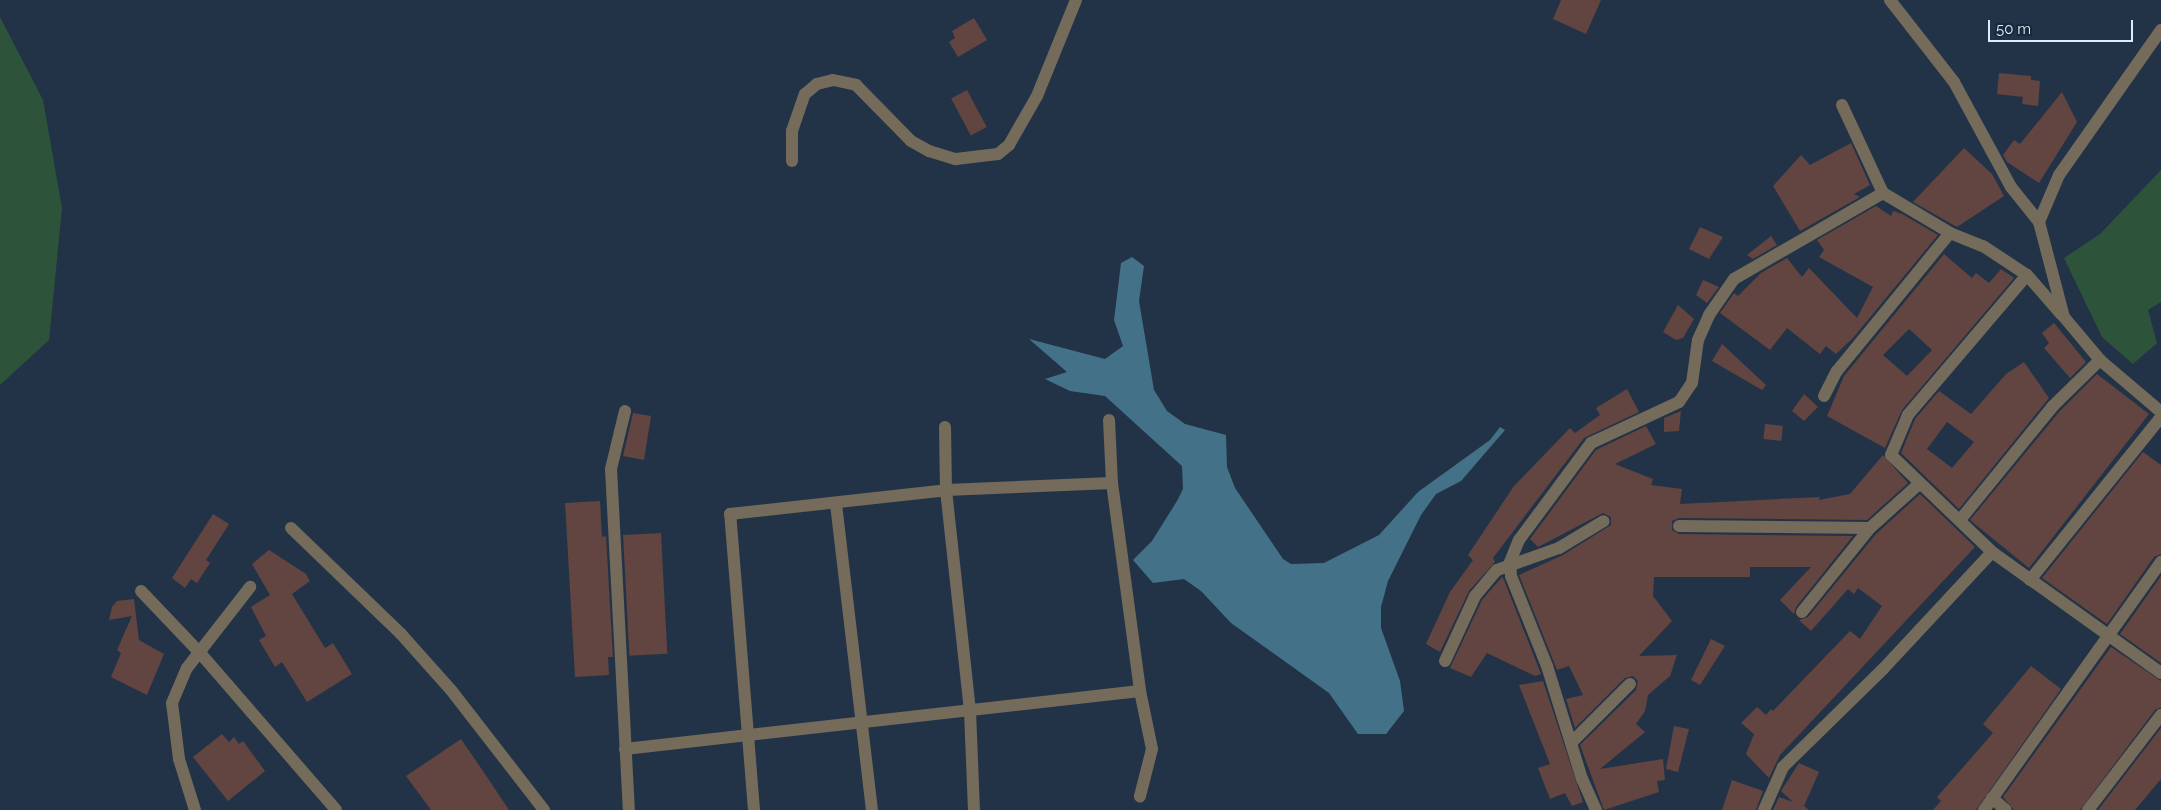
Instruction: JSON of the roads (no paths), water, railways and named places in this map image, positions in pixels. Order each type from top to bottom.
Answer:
[{"type":"street","points":[[792,160],[792,131],[805,94],[817,84],[838,80],[856,85],[911,141],[928,151],[956,159],[998,154],[1009,145],[1037,96],[1076,0]]},
{"type":"street","points":[[1890,0],[1954,82],[2011,187],[2039,222],[2064,317]]},
{"type":"street","points":[[2039,222],[2059,176],[2161,30]]},
{"type":"street","points":[[1842,106],[1883,193],[1950,233],[1983,246],[2027,275],[2100,360],[2161,412]]},
{"type":"street","points":[[1596,810],[1547,666],[1511,576],[1510,562],[1519,540],[1544,502],[1591,443],[1679,402],[1692,383],[1698,340],[1708,315],[1734,278],[1883,193]]},
{"type":"street","points":[[1824,396],[1842,364],[1950,233]]},
{"type":"street","points":[[2027,275],[1908,415],[1891,456],[1992,552],[2161,673]]},
{"type":"street","points":[[1960,520],[2053,406],[2100,360]]},
{"type":"street","points":[[625,411],[611,468],[629,810]]},
{"type":"street","points":[[2030,580],[2161,417]]},
{"type":"street","points":[[1109,420],[1112,482],[1140,691],[1152,750],[1140,796]]},
{"type":"street","points":[[945,428],[946,490],[970,711],[974,810]]},
{"type":"street","points":[[754,810],[730,514],[836,504],[946,490],[1112,482]]},
{"type":"street","points":[[1802,612],[1870,528],[1920,482]]},
{"type":"street","points":[[836,504],[859,722],[872,810]]},
{"type":"street","points":[[1445,661],[1475,596],[1497,570],[1510,562],[1559,548],[1604,521]]},
{"type":"street","points":[[1678,526],[1870,528]]},
{"type":"street","points":[[291,528],[401,634],[451,690],[544,810]]},
{"type":"street","points":[[1764,810],[1783,767],[1884,668],[1992,552]]},
{"type":"street","points":[[1984,810],[2106,634],[2161,562]]},
{"type":"street","points":[[195,810],[178,759],[172,703],[180,680],[250,586]]},
{"type":"street","points":[[140,591],[201,654],[336,810]]},
{"type":"street","points":[[1572,742],[1630,684]]},
{"type":"street","points":[[625,748],[1140,691]]},
{"type":"street","points":[[2088,810],[2161,715]]},
{"type":"street","points":[[1992,798],[2006,810]]},
{"type":"water","points":[[1132,257],[1144,266],[1139,301],[1154,390],[1167,411],[1185,424],[1226,435],[1227,467],[1235,488],[1283,559],[1291,564],[1324,563],[1379,535],[1418,492],[1490,440],[1500,427],[1505,430],[1461,481],[1436,494],[1421,515],[1388,581],[1381,607],[1381,628],[1400,681],[1404,711],[1386,734],[1358,734],[1329,693],[1231,623],[1201,591],[1184,579],[1153,583],[1133,560],[1152,541],[1177,501],[1183,489],[1182,466],[1105,396],[1070,391],[1045,379],[1067,372],[1029,339],[1105,359],[1123,346],[1114,320],[1121,263]]}]
